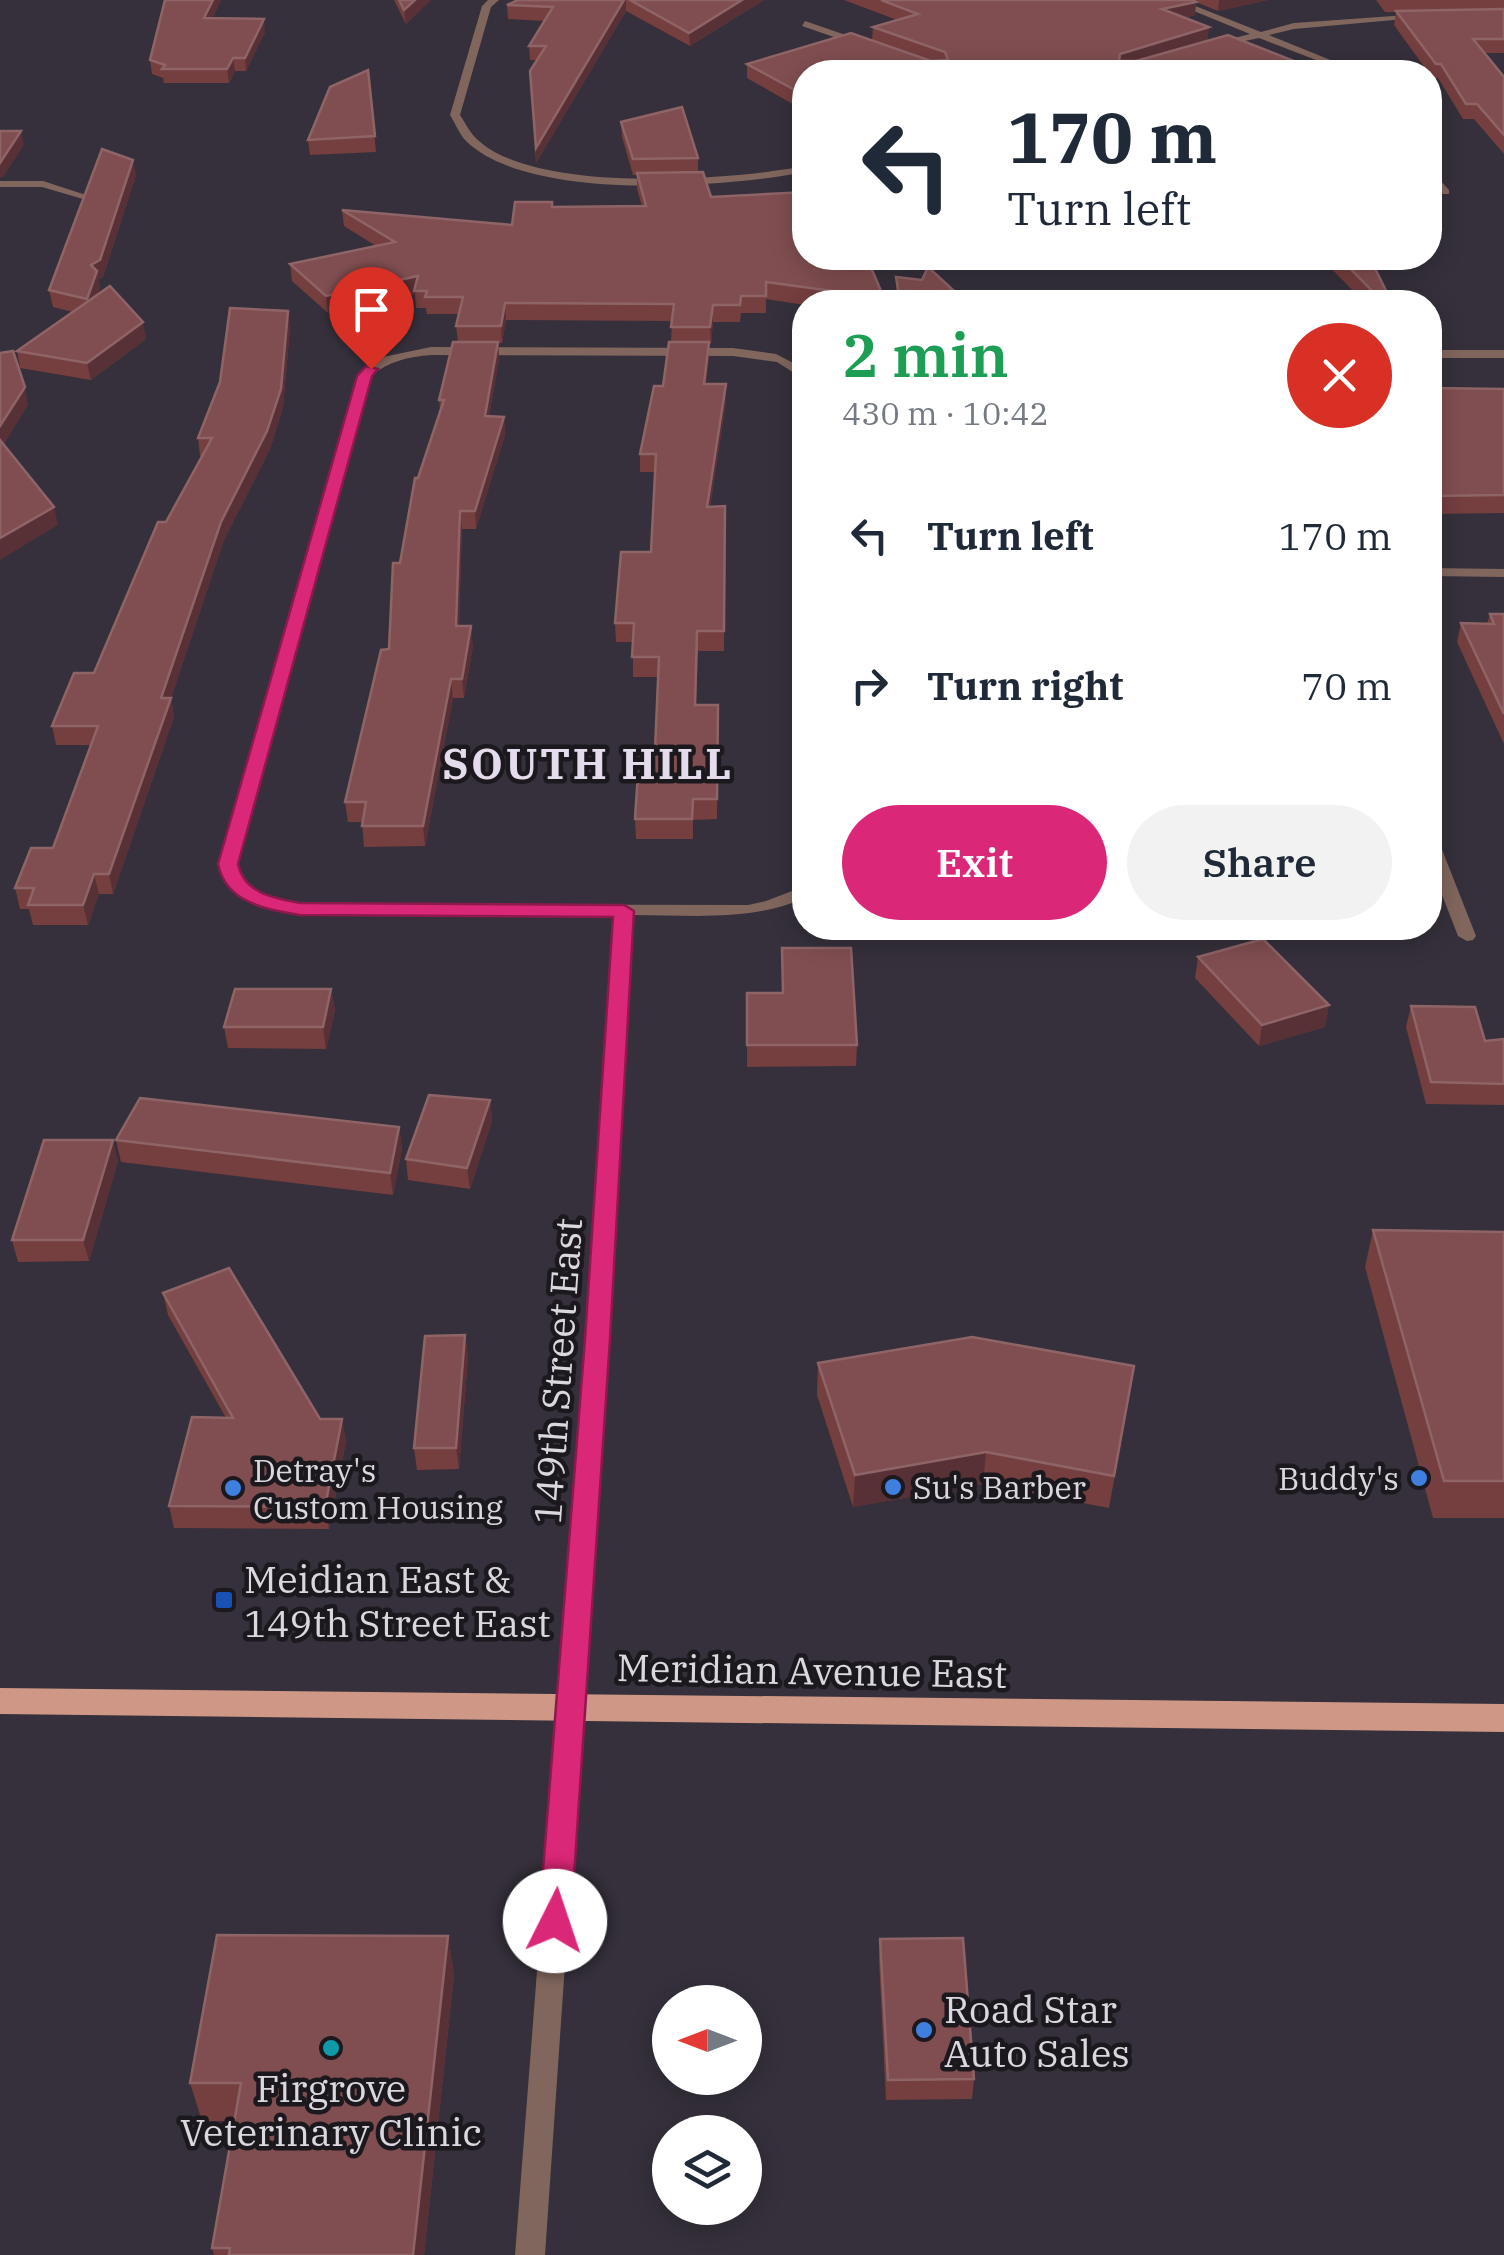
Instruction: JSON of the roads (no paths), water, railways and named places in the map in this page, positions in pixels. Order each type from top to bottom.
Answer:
[{"type":"main road","name":"Meridian Avenue East","points":[[0,1701],[1504,1718]]},
{"type":"street","points":[[494,0],[487,6],[455,115],[457,125],[480,147],[500,157],[561,174],[666,184],[731,181],[792,171]]},
{"type":"street","points":[[1172,0],[1327,60]]},
{"type":"street","points":[[1207,48],[1255,34],[1325,22],[1434,16]]},
{"type":"street","points":[[804,24],[873,48]]},
{"type":"street","points":[[0,184],[43,184],[83,196]]},
{"type":"street","points":[[1442,188],[1445,192]]},
{"type":"street","points":[[792,366],[758,354],[714,352],[431,351],[389,359],[365,376],[228,864],[230,876],[244,891],[264,902],[300,909],[748,910],[792,898]]},
{"type":"street","points":[[1442,354],[1504,354]]},
{"type":"street","points":[[1442,572],[1504,573]]},
{"type":"street","points":[[1442,872],[1467,936]]},
{"type":"street","name":"149th Street East","points":[[530,2255],[624,911]]},
{"type":"place","name":"Buddy's","points":[[1419,1478]]},
{"type":"place","name":"Su's Barber","points":[[893,1487]]},
{"type":"place","name":"Detray's Custom Housing","points":[[233,1488]]},
{"type":"place","name":"Meidian East & 149th Street East","points":[[224,1600]]},
{"type":"place","name":"Road Star Auto Sales","points":[[924,2030]]},
{"type":"place","name":"Firgrove Veterinary Clinic","points":[[331,2048]]},
{"type":"district","name":"SOUTH HILL","points":[[588,763]]}]
